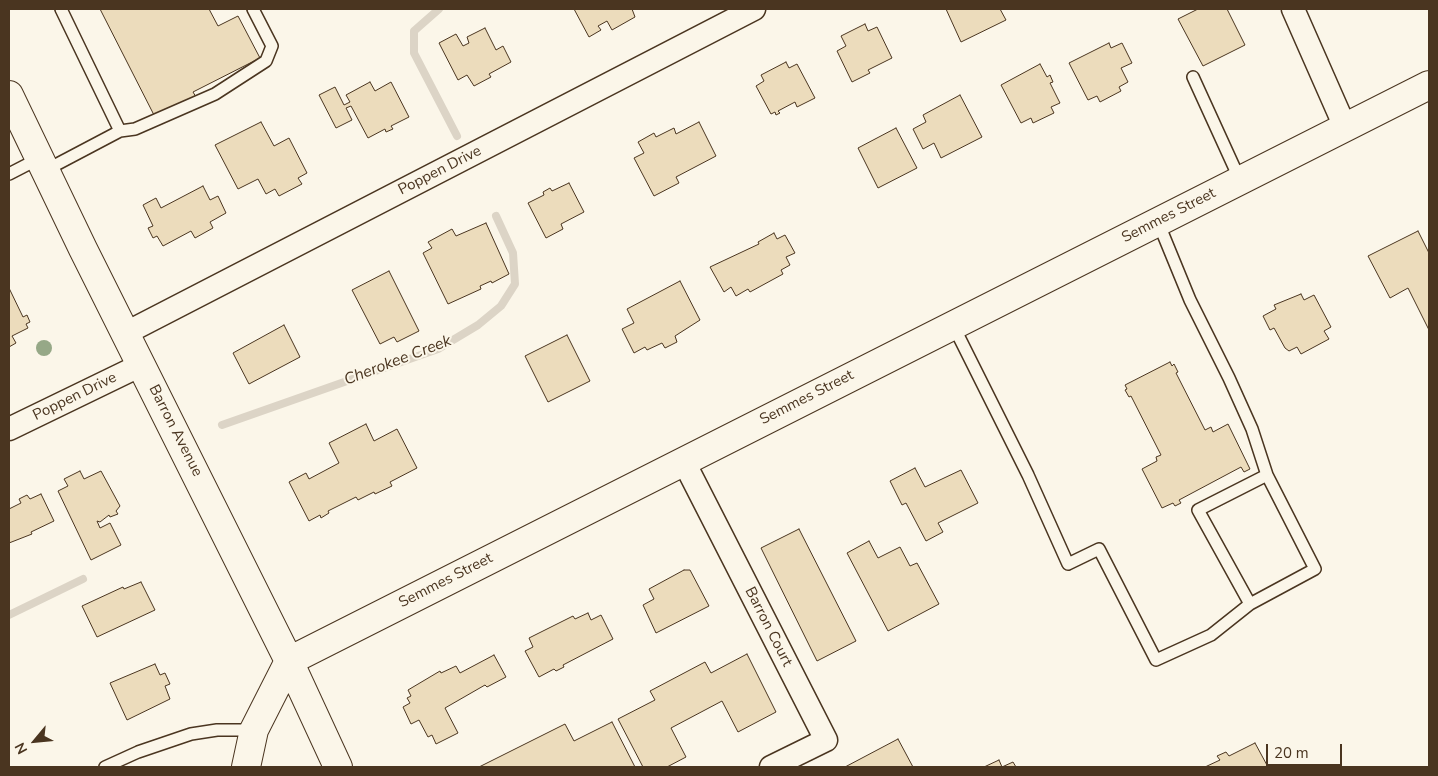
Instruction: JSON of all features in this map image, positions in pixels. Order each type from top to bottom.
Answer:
[{"type":"main road","name":"Semmes Street","points":[[289,661],[683,460],[1429,85]]},
{"type":"main road","name":"Barron Avenue","points":[[9,95],[289,661],[338,767]]},
{"type":"main road","points":[[246,767],[254,730],[289,661]]},
{"type":"street","name":"Poppen Drive","points":[[126,334],[754,9]]},
{"type":"street","points":[[1293,9],[1345,127]]},
{"type":"street","name":"Poppen Drive","points":[[9,429],[141,365]]},
{"type":"street","name":"Barron Court","points":[[683,460],[826,740],[771,767]]},
{"type":"lane","points":[[60,9],[120,131]]},
{"type":"lane","points":[[9,174],[43,164],[120,131],[135,129],[215,94],[266,61],[272,46],[253,9]]},
{"type":"lane","points":[[1193,77],[1240,180]]},
{"type":"lane","points":[[953,325],[1028,475],[1068,564],[1099,549],[1156,660],[1211,635],[1250,604],[1315,569],[1267,475],[1252,429],[1190,300],[1158,222]]},
{"type":"lane","points":[[1250,604],[1198,510],[1267,475]]},
{"type":"lane","points":[[105,767],[138,752],[191,734],[217,730],[254,730]]},
{"type":"building","points":[[100,9],[209,9],[218,26],[238,16],[260,58],[193,92],[196,97],[155,117]]},
{"type":"building","points":[[574,9],[632,9],[635,17],[612,30],[607,21],[598,26],[601,30],[589,37]]},
{"type":"building","points":[[946,9],[1000,9],[1006,20],[961,42]]},
{"type":"building","points":[[1198,9],[1227,9],[1245,45],[1203,66],[1178,19]]},
{"type":"building","points":[[865,24],[868,31],[877,27],[892,58],[868,70],[870,73],[852,82],[837,51],[846,46],[841,36]]},
{"type":"building","points":[[485,28],[496,50],[503,46],[511,62],[489,74],[491,77],[474,86],[467,75],[458,80],[439,43],[456,34],[463,46],[469,43],[467,37]]},
{"type":"building","points":[[1109,43],[1111,48],[1122,43],[1132,63],[1121,68],[1128,82],[1119,87],[1121,91],[1100,102],[1097,96],[1088,100],[1069,63]]},
{"type":"building","points":[[786,62],[789,68],[797,64],[815,98],[797,107],[795,102],[778,111],[780,113],[776,115],[775,112],[771,114],[756,86],[764,81],[761,75]]},
{"type":"building","points":[[1040,64],[1047,77],[1050,75],[1053,82],[1050,83],[1060,103],[1051,107],[1054,113],[1033,123],[1031,118],[1021,123],[1001,85]]},
{"type":"building","points":[[370,82],[375,91],[391,82],[409,117],[391,126],[393,129],[386,132],[385,129],[368,138],[351,106],[346,108],[352,120],[336,128],[319,95],[335,87],[344,105],[350,102],[346,95]]},
{"type":"building","points":[[960,95],[982,137],[941,158],[934,143],[923,149],[913,129],[926,122],[923,115]]},
{"type":"building","points":[[261,122],[274,146],[289,138],[307,173],[298,178],[302,184],[279,196],[275,189],[266,194],[258,179],[238,189],[215,145]]},
{"type":"building","points":[[699,122],[716,156],[676,177],[679,183],[654,196],[634,158],[644,153],[638,142],[654,133],[656,137],[674,128],[676,134]]},
{"type":"building","points":[[896,128],[917,168],[878,188],[858,148]]},
{"type":"building","points":[[569,183],[584,212],[561,224],[563,229],[546,238],[528,203],[544,195],[543,192],[550,188],[552,191]]},
{"type":"building","points":[[203,186],[210,200],[218,196],[226,213],[210,222],[213,228],[195,238],[191,231],[163,246],[157,236],[153,238],[148,228],[153,226],[143,205],[156,198],[161,208]]},
{"type":"building","points":[[486,223],[509,274],[492,283],[491,281],[480,286],[481,289],[448,304],[423,253],[432,248],[428,242],[452,229],[456,236]]},
{"type":"building","points":[[1418,231],[1429,253],[1429,330],[1408,288],[1390,298],[1368,256]]},
{"type":"building","points":[[774,233],[777,239],[785,235],[795,253],[786,257],[790,265],[781,270],[783,274],[750,292],[748,289],[736,296],[731,287],[724,292],[710,267],[759,244],[758,242]]},
{"type":"building","points":[[389,271],[419,331],[397,342],[394,337],[380,344],[352,290]]},
{"type":"building","points":[[680,281],[700,320],[675,336],[677,342],[665,348],[662,343],[647,350],[645,347],[634,353],[622,329],[634,323],[627,309]]},
{"type":"building","points":[[9,288],[23,317],[27,315],[30,322],[26,324],[28,328],[12,336],[16,343],[9,347]]},
{"type":"building","points":[[1301,294],[1304,300],[1314,295],[1331,327],[1324,331],[1329,339],[1301,354],[1297,347],[1289,351],[1285,348],[1274,328],[1270,330],[1263,316],[1276,309],[1274,305]]},
{"type":"building","points":[[284,325],[300,357],[249,384],[233,353]]},
{"type":"building","points":[[567,335],[590,381],[548,402],[525,356]]},
{"type":"building","points":[[1170,362],[1172,366],[1174,364],[1178,372],[1176,373],[1205,430],[1211,427],[1213,432],[1228,424],[1250,469],[1244,472],[1241,467],[1179,500],[1181,503],[1175,506],[1173,503],[1162,508],[1142,469],[1157,461],[1156,457],[1161,455],[1131,396],[1129,397],[1125,390],[1127,389],[1125,385]]},
{"type":"building","points":[[366,424],[374,441],[397,429],[417,468],[390,482],[392,486],[358,500],[356,497],[328,511],[329,513],[321,518],[320,515],[309,521],[289,482],[306,473],[309,479],[339,463],[329,443]]},
{"type":"building","points":[[915,468],[925,487],[961,470],[978,503],[938,523],[943,532],[926,541],[906,503],[902,505],[890,481]]},
{"type":"building","points":[[80,471],[84,479],[101,471],[120,506],[116,511],[118,514],[110,517],[109,515],[100,522],[97,521],[100,528],[110,523],[121,545],[91,560],[58,491],[68,486],[64,479]]},
{"type":"building","points":[[41,494],[54,521],[31,532],[32,534],[9,543],[9,509],[21,503],[19,499],[27,495],[30,499]]},
{"type":"building","points":[[799,529],[856,641],[817,661],[761,548]]},
{"type":"building","points":[[869,541],[878,558],[900,547],[910,566],[917,563],[939,604],[888,631],[847,553]]},
{"type":"building","points":[[684,570],[690,570],[709,606],[656,633],[643,605],[654,599],[649,589]]},
{"type":"building","points":[[141,582],[155,610],[97,637],[82,606],[123,587],[124,589]]},
{"type":"building","points":[[588,613],[591,620],[601,615],[613,639],[563,665],[564,667],[556,671],[554,669],[539,677],[525,651],[533,647],[529,638],[573,616],[575,619]]},
{"type":"building","points":[[747,654],[776,712],[738,732],[722,701],[671,728],[686,757],[667,767],[643,767],[618,719],[655,700],[650,691],[705,662],[711,673]]},
{"type":"building","points":[[494,655],[506,677],[487,687],[485,685],[445,708],[458,733],[436,744],[432,735],[428,737],[419,720],[411,724],[403,707],[410,703],[407,698],[411,696],[408,690],[440,671],[441,673],[456,666],[460,673]]},
{"type":"building","points":[[155,664],[160,675],[165,673],[170,684],[165,686],[170,699],[127,720],[110,683]]},
{"type":"building","points":[[612,722],[635,767],[479,767],[565,724],[574,741]]},
{"type":"building","points":[[898,739],[913,767],[845,767]]},
{"type":"building","points":[[1255,743],[1268,767],[1205,767],[1220,760],[1217,756],[1226,752],[1229,756]]},
{"type":"building","points":[[999,760],[1002,767],[984,767]]},
{"type":"building","points":[[1013,762],[1016,767],[1002,767]]},
{"type":"waterway","name":"Cherokee Creek","points":[[439,9],[414,31],[414,53],[457,136]]},
{"type":"waterway","name":"Cherokee Creek","points":[[222,425],[438,349],[478,325],[501,306],[515,284],[513,253],[496,216]]},
{"type":"waterway","name":"Cherokee Creek","points":[[9,615],[83,579]]}]
